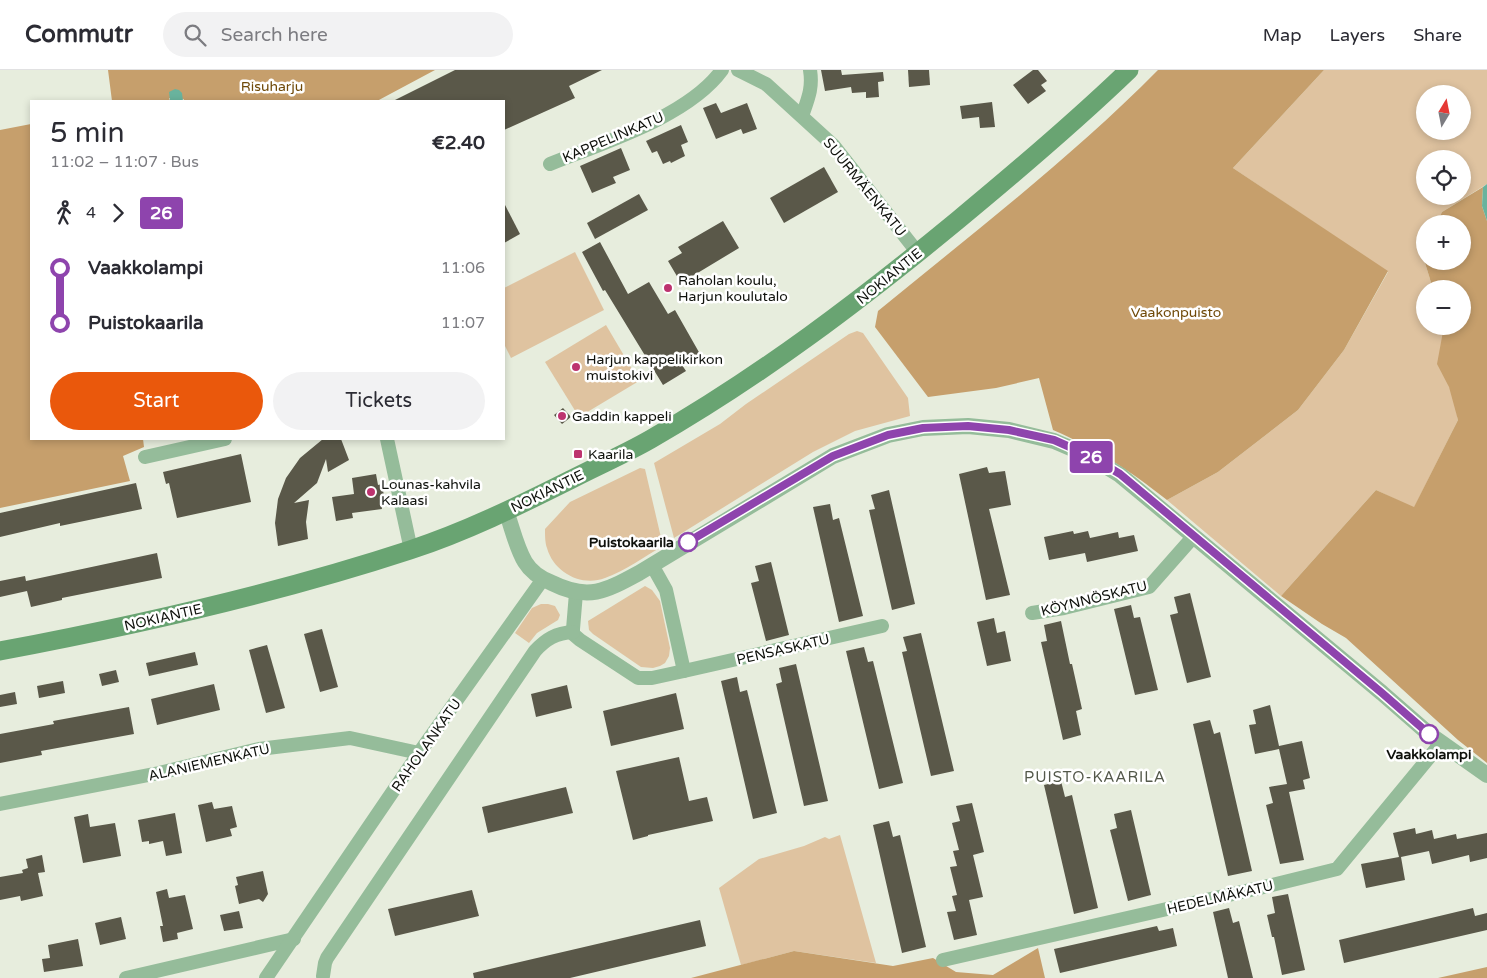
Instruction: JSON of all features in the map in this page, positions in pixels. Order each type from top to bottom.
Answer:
[{"type":"main road","name":"NOKIANTIE","points":[[0,651],[86,634],[257,595],[411,550],[506,511],[621,455],[685,419],[814,333],[918,252],[1040,152],[1129,70]]},
{"type":"street","name":"KAPPELINKATU","points":[[550,164],[630,133],[676,109],[704,88],[722,70]]},
{"type":"street","name":"SUURMÄENKATU","points":[[738,70],[766,84],[834,146],[918,252]]},
{"type":"street","points":[[802,116],[812,83],[810,70]]},
{"type":"street","points":[[506,511],[525,563],[543,579],[576,593],[594,592],[609,588],[652,564],[833,456],[888,435],[923,428],[968,426],[1009,430],[1054,440],[1081,452],[1120,474],[1429,734],[1487,775]]},
{"type":"street","points":[[145,457],[221,440]]},
{"type":"street","points":[[387,440],[411,550]]},
{"type":"street","name":"KÖYNNÖSKATU","points":[[1032,613],[1064,608],[1150,587],[1194,536]]},
{"type":"street","points":[[652,564],[664,584],[684,671]]},
{"type":"street","name":"RAHOLANKATU","points":[[266,978],[419,753],[543,579]]},
{"type":"street","points":[[323,976],[325,963],[331,952],[535,651],[549,638],[564,632],[573,632],[576,593]]},
{"type":"street","name":"PENSASKATU","points":[[573,632],[580,640],[638,678],[652,678],[882,626]]},
{"type":"street","name":"ALANIEMENKATU","points":[[0,804],[159,773],[259,749],[350,738],[419,753]]},
{"type":"street","name":"HEDELMÄKATU","points":[[943,960],[1337,869],[1441,743]]},
{"type":"street","points":[[126,978],[294,939]]},
{"type":"shaded area","points":[[1324,70],[1487,70],[1487,184],[1471,194],[1471,150],[1416,150],[1416,205],[1453,205],[1440,215],[1416,215],[1416,270],[1427,270],[1430,280],[1416,280],[1416,335],[1446,335],[1449,387],[1453,391],[1458,420],[1414,508],[1376,490],[1281,596],[1167,500],[1218,472],[1298,410],[1344,350],[1388,272],[1233,168]]},
{"type":"shaded area","points":[[575,252],[604,310],[511,358],[505,346],[505,287]]},
{"type":"shaded area","points":[[606,325],[639,381],[579,417],[545,362]]},
{"type":"shaded area","points":[[857,331],[863,333],[908,398],[910,416],[855,431],[813,452],[674,538],[654,463],[720,424],[746,404],[849,334]]},
{"type":"shaded area","points":[[640,468],[645,469],[663,546],[605,578],[587,581],[570,576],[562,571],[551,557],[546,544],[545,529],[570,502]]},
{"type":"shaded area","points":[[645,586],[652,590],[660,601],[670,648],[669,656],[665,663],[653,668],[641,667],[593,634],[589,630],[588,621]]},
{"type":"shaded area","points":[[541,604],[555,606],[560,615],[558,620],[537,633],[529,643],[515,633],[532,608]]},
{"type":"shaded area","points":[[840,835],[876,963],[794,951],[741,965],[719,888],[759,859],[804,846],[825,837],[829,839]]},
{"type":"green space","name":"Risuharju","points":[[108,70],[435,70],[379,100],[184,100],[169,98],[170,100],[112,100]]},
{"type":"green space","name":"Vaakonpuisto","points":[[1158,70],[1324,70],[1233,168],[1388,271],[1344,350],[1298,410],[1218,472],[1167,500],[1112,461],[1053,430],[1039,378],[996,388],[928,397],[875,327],[878,311],[1091,134]]},
{"type":"green space","points":[[30,124],[30,440],[143,440],[144,447],[123,456],[130,481],[0,508],[0,130]]},
{"type":"green space","points":[[1483,187],[1482,206],[1487,221],[1487,763],[1458,740],[1346,638],[1281,596],[1376,490],[1414,507],[1458,420],[1449,387],[1437,364],[1442,335],[1471,335],[1471,280],[1430,280],[1427,270],[1471,270],[1471,215],[1440,215],[1453,205],[1471,205],[1471,194]]},
{"type":"green space","points":[[1038,948],[1045,978],[691,978],[794,951],[893,966],[933,958],[956,972],[993,975]]},
{"type":"green space","points":[[1487,967],[1487,978],[1438,978]]},
{"type":"water","points":[[175,89],[179,90],[182,93],[183,100],[170,100],[169,92]]},
{"type":"water","points":[[1487,184],[1487,221],[1482,206],[1483,187]]},
{"type":"building","points":[[455,70],[602,70],[569,86],[575,98],[505,130],[505,100],[395,100]]},
{"type":"building","points":[[821,70],[841,70],[842,75],[883,72],[884,81],[878,82],[879,97],[866,98],[866,92],[852,93],[851,87],[825,91]]},
{"type":"building","points":[[908,70],[929,70],[930,85],[909,87]]},
{"type":"building","points":[[1033,70],[1038,70],[1047,81],[1041,85],[1046,91],[1028,104],[1013,85]]},
{"type":"building","points":[[992,102],[995,127],[980,128],[979,117],[962,119],[960,106]]},
{"type":"building","points":[[716,103],[721,113],[747,103],[757,129],[743,134],[741,129],[716,139],[703,108]]},
{"type":"building","points":[[681,125],[688,142],[681,145],[685,156],[671,163],[670,161],[663,164],[657,151],[652,153],[646,141]]},
{"type":"building","points":[[621,148],[630,170],[613,177],[616,183],[592,193],[580,166]]},
{"type":"building","points":[[824,167],[838,192],[784,223],[770,198]]},
{"type":"building","points":[[639,194],[648,210],[595,239],[587,223]]},
{"type":"building","points":[[505,205],[520,234],[505,242]]},
{"type":"building","points":[[723,221],[739,248],[681,283],[668,261],[682,253],[678,247]]},
{"type":"building","points":[[600,242],[628,294],[649,282],[668,314],[675,310],[700,354],[682,365],[686,371],[663,385],[605,290],[603,291],[582,252]]},
{"type":"building","name":"Gaddin kappeli","points":[[563,408],[571,417],[562,424],[554,415]]},
{"type":"building","points":[[322,440],[341,440],[349,460],[328,472],[326,459],[317,483],[294,503],[309,500],[306,522],[308,539],[278,546],[275,523],[278,499],[286,478],[300,458]]},
{"type":"building","points":[[241,454],[251,502],[177,518],[169,483],[166,484],[163,472]]},
{"type":"building","points":[[987,467],[989,473],[1005,471],[1011,505],[989,509],[1010,595],[986,600],[959,474]]},
{"type":"building","points":[[376,474],[378,485],[382,484],[384,496],[380,496],[382,509],[352,513],[353,518],[336,521],[332,497],[354,494],[352,478]]},
{"type":"building","points":[[136,483],[142,509],[60,526],[60,523],[0,537],[0,513]]},
{"type":"building","points":[[889,490],[915,604],[892,610],[869,510],[875,509],[871,495]]},
{"type":"building","points":[[830,504],[833,520],[839,518],[863,616],[839,622],[813,507]]},
{"type":"building","points":[[1073,531],[1074,534],[1088,531],[1090,538],[1118,532],[1119,538],[1134,535],[1138,551],[1087,562],[1085,553],[1049,560],[1044,537]]},
{"type":"building","points":[[157,553],[162,578],[62,598],[62,600],[31,607],[27,591],[0,597],[0,581],[25,576],[26,581]]},
{"type":"building","points":[[771,562],[789,635],[766,641],[751,583],[759,581],[755,566]]},
{"type":"building","points":[[1190,593],[1211,677],[1187,683],[1170,615],[1178,613],[1174,597]]},
{"type":"building","points":[[1131,605],[1134,618],[1140,617],[1158,690],[1135,695],[1114,609]]},
{"type":"building","points":[[994,618],[997,633],[1005,631],[1011,661],[987,666],[977,622]]},
{"type":"building","points":[[1061,621],[1082,709],[1076,711],[1081,735],[1063,740],[1041,642],[1047,641],[1044,625]]},
{"type":"building","points":[[322,629],[338,687],[320,692],[304,634]]},
{"type":"building","points":[[921,633],[954,771],[931,776],[902,652],[907,651],[903,637]]},
{"type":"building","points":[[267,645],[285,708],[266,713],[249,650]]},
{"type":"building","points":[[864,647],[868,662],[873,661],[903,783],[879,789],[846,651]]},
{"type":"building","points":[[195,652],[198,665],[149,676],[146,663]]},
{"type":"building","points":[[796,664],[828,801],[804,806],[776,684],[782,682],[779,668]]},
{"type":"building","points":[[116,670],[119,682],[102,686],[99,674]]},
{"type":"building","points":[[737,677],[740,692],[747,690],[777,813],[753,819],[721,681]]},
{"type":"building","points":[[63,681],[65,693],[39,698],[37,686]]},
{"type":"building","points":[[214,684],[220,710],[157,725],[151,699]]},
{"type":"building","points":[[567,685],[572,708],[536,717],[531,694]]},
{"type":"building","points":[[15,692],[17,704],[0,707],[0,695]]},
{"type":"building","points":[[676,693],[684,729],[611,746],[603,711]]},
{"type":"building","points":[[1270,705],[1279,746],[1302,741],[1310,778],[1303,780],[1305,789],[1289,792],[1304,860],[1280,864],[1266,805],[1273,803],[1269,787],[1287,784],[1279,749],[1255,754],[1249,725],[1256,724],[1253,710]]},
{"type":"building","points":[[129,707],[134,734],[41,751],[42,755],[0,763],[0,734],[54,724],[53,721]]},
{"type":"building","points":[[1210,720],[1214,734],[1220,732],[1252,871],[1228,876],[1193,724]]},
{"type":"building","points":[[679,757],[689,801],[707,797],[713,821],[633,840],[616,771]]},
{"type":"building","points":[[1061,781],[1065,797],[1072,795],[1098,908],[1074,914],[1044,785]]},
{"type":"building","points":[[566,787],[573,813],[488,833],[482,807]]},
{"type":"building","points":[[212,802],[214,809],[232,806],[237,827],[230,829],[232,836],[206,842],[198,805]]},
{"type":"building","points":[[972,803],[984,852],[973,855],[983,897],[969,900],[977,935],[954,940],[947,912],[956,911],[952,896],[957,895],[950,867],[957,866],[953,851],[959,850],[952,823],[960,821],[956,806]]},
{"type":"building","points":[[1131,810],[1151,895],[1128,901],[1110,830],[1117,828],[1114,814]]},
{"type":"building","points":[[175,813],[182,853],[166,856],[163,841],[149,844],[149,841],[142,842],[138,820]]},
{"type":"building","points":[[88,814],[90,827],[115,823],[121,856],[83,863],[74,817]]},
{"type":"building","points":[[889,821],[893,837],[900,835],[926,947],[902,953],[873,825]]},
{"type":"building","points":[[1415,828],[1416,834],[1432,830],[1434,839],[1456,834],[1457,839],[1487,833],[1487,858],[1470,862],[1469,855],[1432,864],[1429,851],[1401,857],[1405,880],[1366,888],[1361,864],[1399,857],[1393,833]]},
{"type":"building","points":[[42,855],[45,872],[38,873],[43,896],[21,901],[20,896],[0,900],[0,877],[23,873],[22,870],[28,868],[26,859]]},
{"type":"building","points":[[263,871],[268,894],[263,902],[259,899],[239,904],[235,886],[238,885],[236,877]]},
{"type":"building","points":[[167,889],[169,898],[185,895],[193,929],[177,933],[178,939],[163,942],[160,926],[163,926],[156,892]]},
{"type":"building","points":[[472,890],[479,916],[395,936],[388,909]]},
{"type":"building","points":[[1288,894],[1305,970],[1282,975],[1267,915],[1275,913],[1272,897]]},
{"type":"building","points":[[1229,908],[1233,923],[1239,921],[1253,978],[1228,978],[1213,912]]},
{"type":"building","points":[[1473,908],[1475,916],[1487,913],[1487,930],[1344,963],[1339,940]]},
{"type":"building","points":[[239,911],[243,928],[224,931],[220,915]]},
{"type":"building","points":[[121,917],[126,939],[100,945],[95,923]]},
{"type":"building","points":[[700,920],[706,946],[570,978],[474,978],[473,973]]},
{"type":"building","points":[[1157,926],[1159,931],[1173,928],[1177,946],[1060,973],[1054,949]]},
{"type":"building","points":[[78,939],[83,966],[44,972],[42,959],[50,958],[48,945]]},
{"type":"bus line","name":"26","points":[[688,542],[833,456],[888,435],[923,428],[968,426],[1009,430],[1054,440],[1090,456],[1120,474],[1429,734]]},
{"type":"place","name":"Raholan koulu, Harjun koulutalo","points":[[668,288]]},
{"type":"place","name":"Harjun kappelikirkon muistokivi","points":[[576,367]]},
{"type":"place","name":"Gaddin kappeli","points":[[562,416]]},
{"type":"place","name":"Kaarila","points":[[578,454]]},
{"type":"place","name":"Lounas-kahvila Kalaasi","points":[[371,492]]},
{"type":"place","name":"Puistokaarila","points":[[688,542]]},
{"type":"place","name":"Vaakkolampi","points":[[1429,734]]},
{"type":"district","name":"PUISTO-KAARILA","points":[[1095,777]]}]
